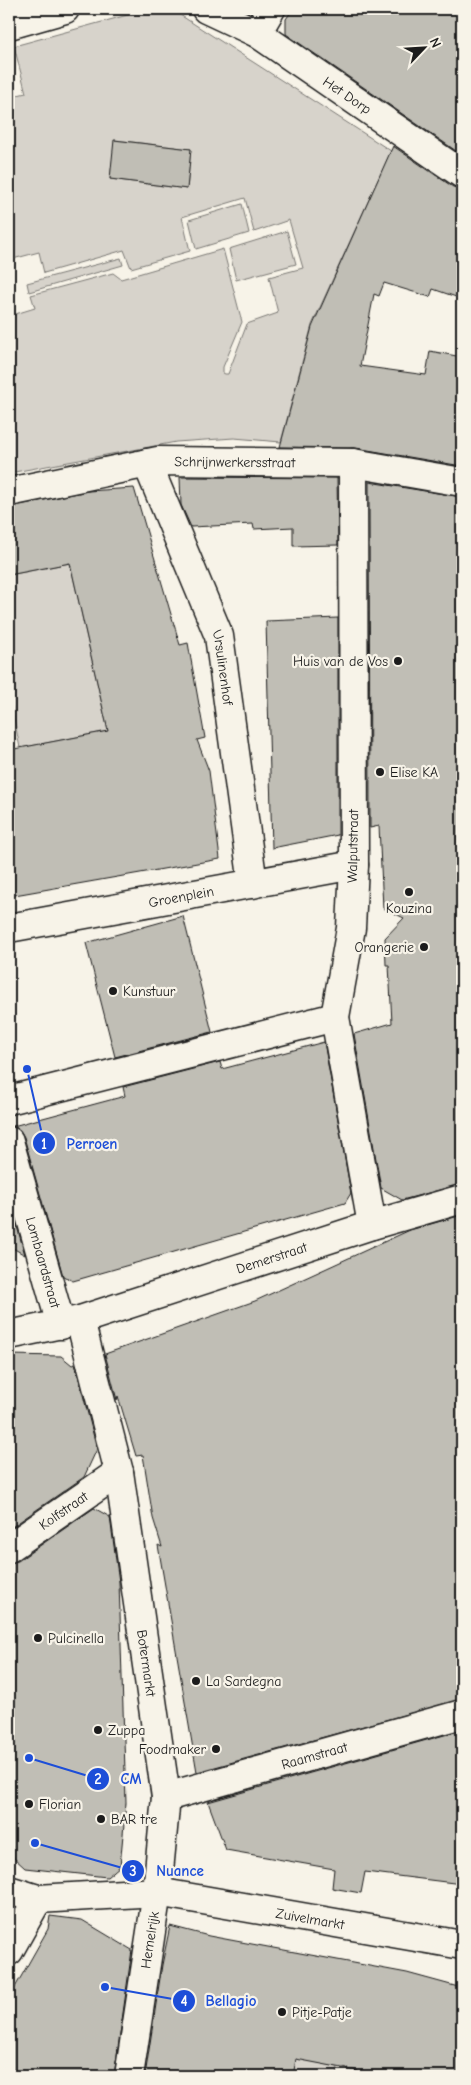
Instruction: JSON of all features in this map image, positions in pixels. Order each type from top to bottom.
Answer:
[{"type":"street","points":[[9,25],[65,9]]},
{"type":"street","name":"Het Dorp","points":[[206,9],[256,33],[462,174]]},
{"type":"street","points":[[256,33],[271,9]]},
{"type":"street","name":"Schrijnwerkersstraat","points":[[9,492],[158,461],[353,463],[462,482]]},
{"type":"street","name":"Ursulinenhof","points":[[148,463],[219,636],[253,884]]},
{"type":"street","name":"Walputstraat","points":[[353,463],[354,865],[351,928],[335,1017],[372,1225]]},
{"type":"street","name":"Groenplein","points":[[9,928],[354,865]]},
{"type":"street","points":[[9,1100],[335,1017]]},
{"type":"street","name":"Lombaardstraat","points":[[9,1142],[70,1322]]},
{"type":"street","name":"Demerstraat","points":[[9,1336],[70,1322],[372,1225],[462,1199]]},
{"type":"street","name":"Botermarkt","points":[[70,1322],[119,1472],[166,1797],[157,1892]]},
{"type":"street","name":"Kolfstraat","points":[[9,1548],[119,1472]]},
{"type":"street","name":"Raamstraat","points":[[166,1797],[462,1714]]},
{"type":"street","points":[[9,1890],[38,1899],[157,1892]]},
{"type":"street","name":"Zuivelmarkt","points":[[157,1892],[462,1945]]},
{"type":"street","name":"Hemelrijk","points":[[129,2076],[157,1892]]},
{"type":"street","points":[[9,1950],[38,1899]]},
{"type":"shaded area","points":[[135,13],[177,13],[391,151],[312,325],[281,442],[234,438],[176,442],[9,473],[9,316],[35,308],[31,295],[113,273],[121,279],[223,249],[242,322],[223,367],[223,373],[228,374],[247,324],[278,313],[269,277],[303,268],[289,220],[254,232],[245,198],[182,217],[190,251],[131,268],[124,250],[44,273],[39,252],[9,260],[9,97],[26,93],[14,46]],"holes":[[[115,140],[191,149],[187,189],[110,179]]]},
{"type":"shaded area","points":[[242,204],[249,233],[196,249],[189,220]]},
{"type":"shaded area","points":[[287,231],[296,264],[236,280],[229,249]]},
{"type":"shaded area","points":[[121,258],[123,265],[29,292],[27,283]]},
{"type":"shaded area","points":[[70,563],[108,731],[20,748],[9,693],[9,575]]},
{"type":"shaded area","points":[[296,2058],[338,2067],[337,2076],[293,2076]]},
{"type":"building","points":[[293,9],[462,9],[462,155],[286,34],[286,19]]},
{"type":"building","points":[[114,140],[191,149],[187,189],[110,179]]},
{"type":"building","points":[[393,146],[453,187],[462,189],[462,299],[433,289],[430,297],[384,283],[379,296],[374,294],[360,366],[426,375],[430,351],[462,357],[462,466],[356,448],[280,447],[312,327]]},
{"type":"building","points":[[180,477],[337,478],[338,545],[293,546],[293,527],[254,529],[253,524],[191,527],[181,505]]},
{"type":"building","points":[[369,482],[462,497],[462,1184],[402,1200],[381,1188],[354,1034],[392,1023],[389,965],[386,965],[385,938],[404,918],[383,908],[379,826],[370,828]]},
{"type":"building","points":[[134,488],[180,645],[188,643],[205,738],[197,740],[209,771],[220,859],[9,896],[9,750],[108,731],[70,563],[9,575],[9,507],[88,491]]},
{"type":"building","points":[[338,618],[338,835],[272,848],[266,621]]},
{"type":"building","points":[[183,916],[212,1032],[115,1057],[86,943]]},
{"type":"building","points":[[324,1042],[351,1193],[345,1203],[73,1281],[63,1276],[24,1137],[20,1130],[13,1126],[125,1096],[123,1087],[220,1062],[222,1069]]},
{"type":"building","points":[[9,1198],[25,1255],[9,1246]]},
{"type":"building","points":[[462,1215],[462,1699],[197,1772],[158,1545],[162,1547],[153,1518],[143,1455],[136,1456],[118,1396],[117,1400],[105,1354],[255,1301],[410,1230]]},
{"type":"building","points":[[9,1355],[61,1356],[72,1365],[75,1364],[97,1449],[84,1477],[9,1529]]},
{"type":"building","points":[[94,1508],[110,1517],[119,1582],[126,1803],[120,1866],[107,1877],[25,1868],[14,1858],[9,1832],[9,1563],[18,1561]]},
{"type":"building","points":[[462,1730],[462,1884],[365,1872],[361,1893],[332,1888],[334,1869],[226,1850],[208,1802]]},
{"type":"building","points":[[50,1916],[82,1920],[132,1950],[114,2076],[9,2076],[9,1998],[48,1929]]},
{"type":"building","points":[[170,1926],[209,1936],[407,1973],[462,1988],[462,2076],[357,2076],[358,2071],[296,2059],[293,2076],[145,2076]]},
{"type":"place","name":"Huis van de Vos","points":[[398,661]]},
{"type":"place","name":"Elise KA","points":[[380,772]]},
{"type":"place","name":"Kouzina","points":[[409,892]]},
{"type":"place","name":"Orangerie","points":[[424,947]]},
{"type":"place","name":"Kunstuur","points":[[113,991]]},
{"type":"place","name":"Perroen","points":[[27,1069]]},
{"type":"place","name":"Pulcinella","points":[[38,1638]]},
{"type":"place","name":"La Sardegna","points":[[196,1681]]},
{"type":"place","name":"Zuppa","points":[[98,1730]]},
{"type":"place","name":"Foodmaker","points":[[216,1749]]},
{"type":"place","name":"CM","points":[[29,1758]]},
{"type":"place","name":"Florian","points":[[29,1804]]},
{"type":"place","name":"BAR tre","points":[[101,1819]]},
{"type":"place","name":"Nuance","points":[[35,1843]]},
{"type":"place","name":"Bellagio","points":[[105,1987]]},
{"type":"place","name":"Pitje-Patje","points":[[282,2012]]}]
